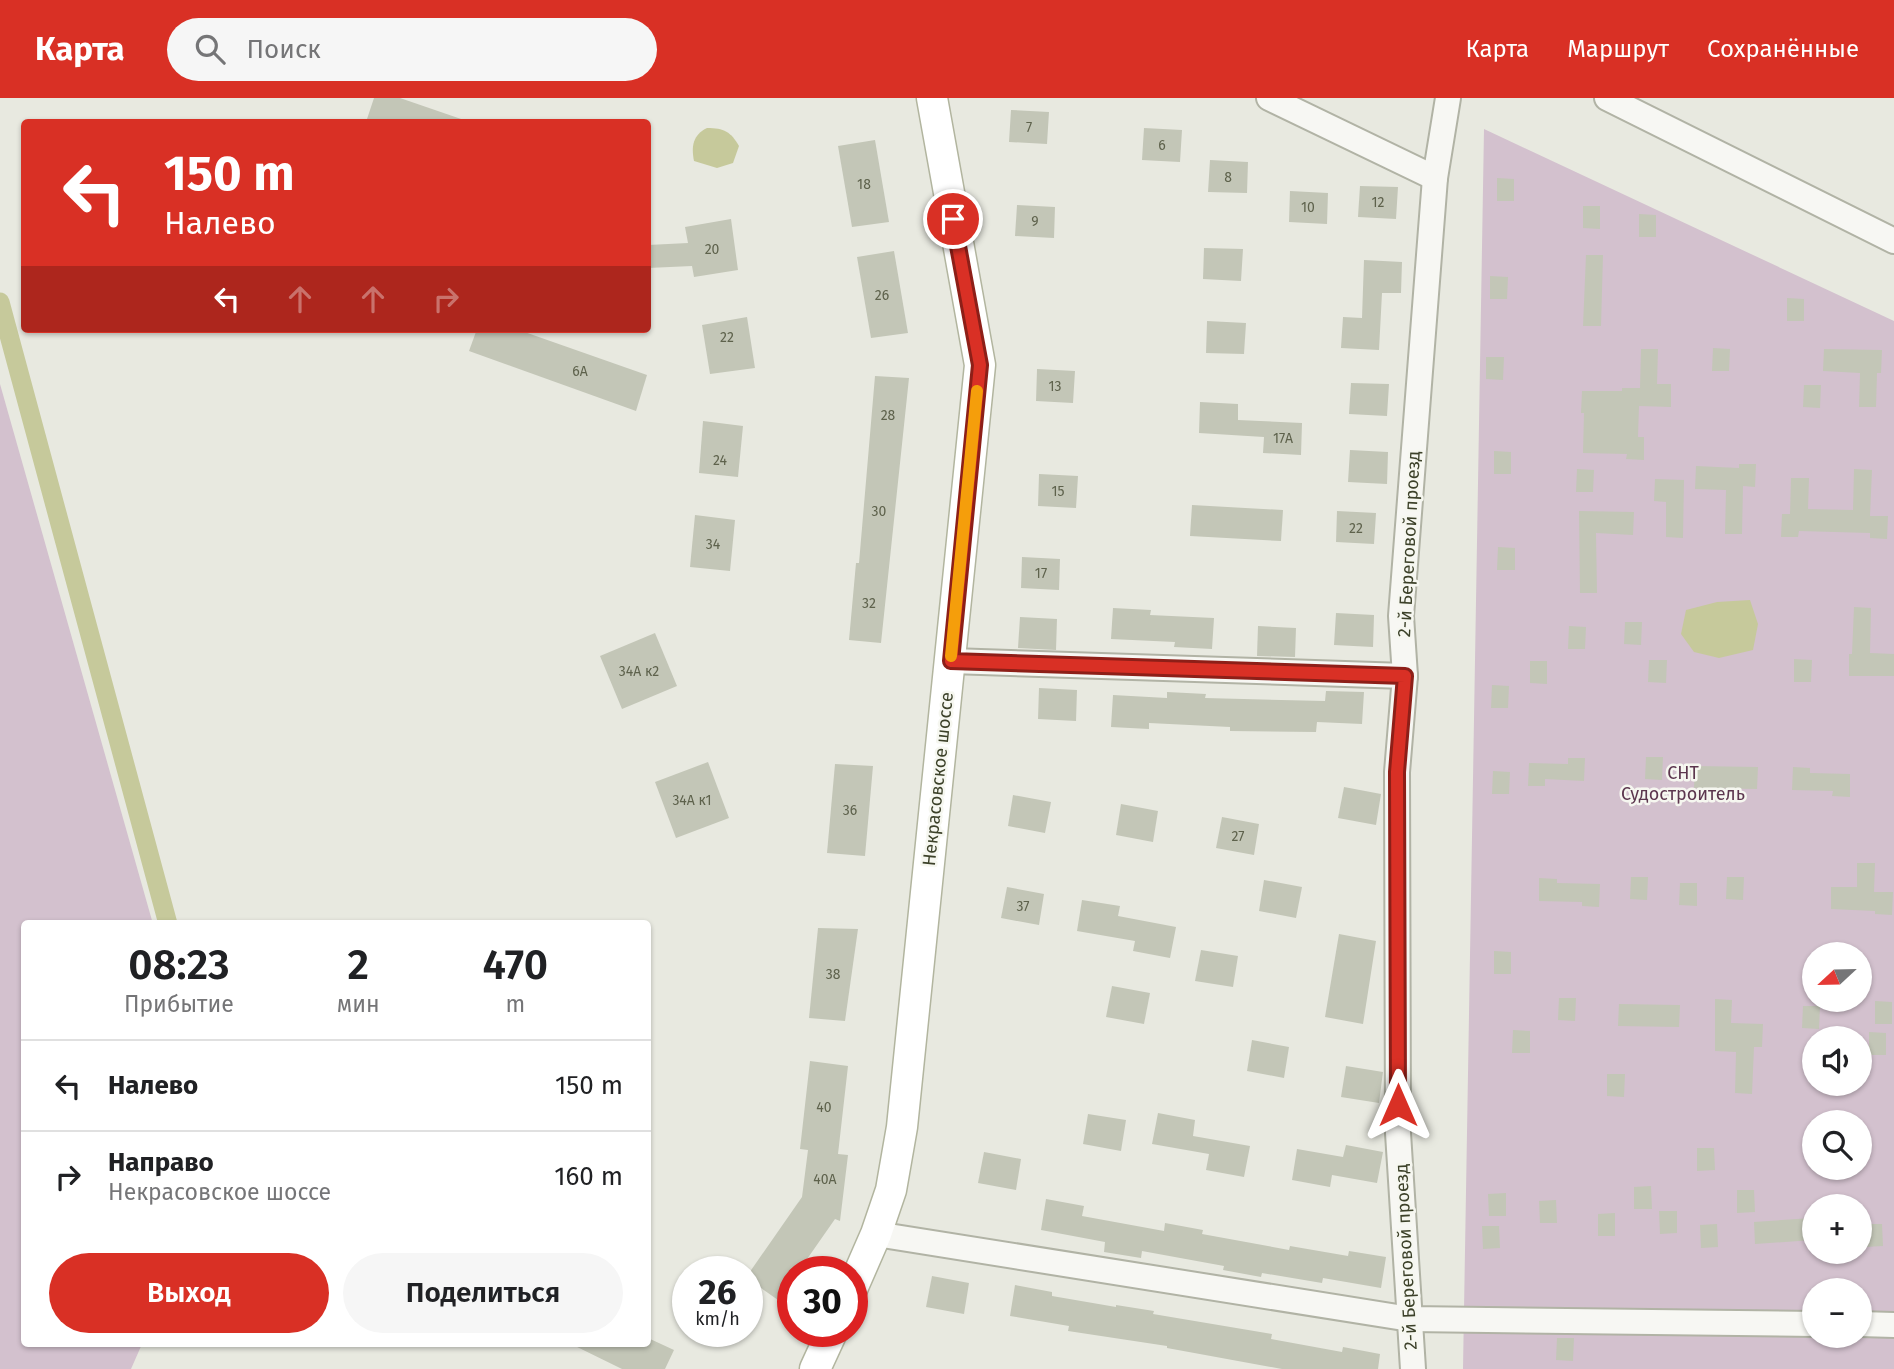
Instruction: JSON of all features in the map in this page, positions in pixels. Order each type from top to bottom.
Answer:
[{"type":"main road","name":"Некрасовское шоссе","points":[[866,1256],[891,1190],[902,1127],[980,365],[932,98]]},
{"type":"main road","points":[[815,1369],[825,1347]]},
{"type":"street","name":"2-й Береговой проезд","points":[[1413,1369],[1398,1119],[1397,772],[1405,676],[1401,616],[1435,178],[1448,98]]},
{"type":"street","points":[[1607,98],[1894,241]]},
{"type":"street","points":[[1274,99],[1435,178]]},
{"type":"street","points":[[951,661],[1405,676]]},
{"type":"street","points":[[876,1234],[1410,1319],[1802,1324]]},
{"type":"street","points":[[1872,1324],[1894,1325]]},
{"type":"green space","name":"СНТ Судостроитель","points":[[1484,129],[1894,321],[1894,1369],[1463,1369]]},
{"type":"green space","points":[[0,384],[152,920],[21,920],[21,1347],[141,1347],[131,1369],[0,1369]]},
{"type":"shaded area","points":[[707,128],[726,132],[736,141],[739,146],[733,163],[717,168],[694,161],[694,142]]},
{"type":"shaded area","points":[[1750,600],[1758,624],[1753,650],[1719,658],[1694,652],[1681,634],[1686,610],[1717,602]]},
{"type":"building","points":[[374,98],[400,98],[461,119],[367,119]]},
{"type":"building","points":[[1011,110],[1049,112],[1047,144],[1009,142]]},
{"type":"building","points":[[1144,128],[1182,130],[1180,162],[1142,160]]},
{"type":"building","points":[[875,140],[889,222],[852,227],[838,146]]},
{"type":"building","points":[[1210,160],[1248,162],[1247,193],[1208,192]]},
{"type":"building","points":[[1497,178],[1514,179],[1514,201],[1497,201]]},
{"type":"building","points":[[1360,186],[1398,187],[1396,219],[1358,217]]},
{"type":"building","points":[[1290,191],[1328,193],[1327,224],[1289,222]]},
{"type":"building","points":[[1017,205],[1055,207],[1054,238],[1015,236]]},
{"type":"building","points":[[1583,206],[1600,206],[1600,229],[1583,228]]},
{"type":"building","points":[[1639,214],[1656,215],[1656,237],[1639,237]]},
{"type":"building","points":[[731,219],[738,270],[694,277],[692,266],[651,268],[651,245],[688,243],[685,227]]},
{"type":"building","points":[[1204,248],[1243,249],[1241,281],[1203,279]]},
{"type":"building","points":[[894,251],[908,333],[871,338],[857,257]]},
{"type":"building","points":[[1586,255],[1603,255],[1601,326],[1583,326]]},
{"type":"building","points":[[1364,260],[1402,262],[1401,293],[1382,293],[1379,350],[1341,348],[1343,317],[1362,318]]},
{"type":"building","points":[[1490,276],[1508,277],[1507,299],[1490,299]]},
{"type":"building","points":[[1787,298],[1804,299],[1804,321],[1787,321]]},
{"type":"building","points":[[747,317],[755,368],[710,374],[702,325]]},
{"type":"building","points":[[1207,321],[1246,323],[1244,354],[1206,353]]},
{"type":"building","points":[[476,333],[527,333],[647,375],[636,411],[469,351]]},
{"type":"building","points":[[1713,348],[1730,349],[1729,371],[1712,371]]},
{"type":"building","points":[[1641,349],[1658,349],[1657,384],[1671,384],[1671,407],[1639,406],[1638,437],[1644,437],[1644,460],[1626,459],[1627,454],[1583,453],[1582,391],[1640,388]]},
{"type":"building","points":[[1824,349],[1882,350],[1881,373],[1877,373],[1876,407],[1859,407],[1860,373],[1823,371]]},
{"type":"building","points":[[1486,357],[1504,357],[1503,380],[1486,379]]},
{"type":"building","points":[[1037,369],[1075,371],[1073,403],[1036,401]]},
{"type":"building","points":[[875,376],[909,378],[881,643],[849,640],[856,563],[859,563]]},
{"type":"building","points":[[1351,383],[1389,384],[1387,416],[1349,414]]},
{"type":"building","points":[[1804,385],[1821,385],[1820,408],[1803,407]]},
{"type":"building","points":[[1200,402],[1238,404],[1238,420],[1302,423],[1301,455],[1263,453],[1264,437],[1199,433]]},
{"type":"building","points":[[703,421],[743,426],[738,477],[699,473]]},
{"type":"building","points":[[1350,450],[1388,452],[1387,484],[1348,482]]},
{"type":"building","points":[[1494,451],[1511,452],[1511,474],[1494,474]]},
{"type":"building","points":[[1739,464],[1756,464],[1755,487],[1743,486],[1742,534],[1725,534],[1726,490],[1695,489],[1696,466],[1739,468]]},
{"type":"building","points":[[1577,469],[1594,470],[1593,492],[1576,492]]},
{"type":"building","points":[[1854,469],[1872,470],[1870,516],[1888,516],[1887,539],[1870,538],[1870,533],[1799,531],[1798,537],[1781,537],[1782,514],[1790,514],[1791,478],[1809,478],[1808,509],[1853,510]]},
{"type":"building","points":[[1039,474],[1078,476],[1076,508],[1038,506]]},
{"type":"building","points":[[1655,479],[1684,480],[1683,538],[1666,537],[1666,502],[1654,501]]},
{"type":"building","points":[[1192,505],[1283,510],[1281,541],[1190,536]]},
{"type":"building","points":[[1337,511],[1376,513],[1374,544],[1336,542]]},
{"type":"building","points":[[1579,511],[1634,512],[1633,535],[1596,533],[1597,593],[1580,593]]},
{"type":"building","points":[[695,515],[735,520],[730,571],[690,567]]},
{"type":"building","points":[[1498,547],[1515,548],[1515,570],[1497,570]]},
{"type":"building","points":[[1022,557],[1060,559],[1059,590],[1021,588]]},
{"type":"building","points":[[1854,607],[1871,608],[1870,653],[1894,654],[1894,676],[1849,676]]},
{"type":"building","points":[[1113,608],[1151,610],[1150,615],[1214,618],[1212,649],[1174,647],[1175,642],[1111,639]]},
{"type":"building","points":[[1336,613],[1374,615],[1373,647],[1334,645]]},
{"type":"building","points":[[1020,617],[1057,619],[1056,650],[1018,648]]},
{"type":"building","points":[[1625,622],[1642,622],[1641,645],[1624,644]]},
{"type":"building","points":[[1258,626],[1296,628],[1295,657],[1257,656]]},
{"type":"building","points":[[1569,626],[1586,627],[1585,649],[1568,649]]},
{"type":"building","points":[[655,633],[677,686],[622,709],[600,656]]},
{"type":"building","points":[[1794,659],[1812,660],[1811,682],[1794,682]]},
{"type":"building","points":[[1649,660],[1667,660],[1666,683],[1648,682]]},
{"type":"building","points":[[1530,661],[1547,661],[1547,684],[1530,683]]},
{"type":"building","points":[[1492,685],[1509,686],[1508,708],[1491,708]]},
{"type":"building","points":[[1039,688],[1077,690],[1076,721],[1038,719]]},
{"type":"building","points":[[1326,691],[1364,692],[1362,724],[1317,722],[1316,732],[1230,731],[1230,727],[1149,723],[1149,729],[1111,727],[1113,695],[1167,698],[1167,692],[1206,694],[1205,698],[1325,701]]},
{"type":"building","points":[[1646,757],[1663,757],[1662,780],[1645,779]]},
{"type":"building","points":[[1568,758],[1585,758],[1584,781],[1545,779],[1545,786],[1528,786],[1529,763],[1568,764]]},
{"type":"building","points":[[708,762],[729,818],[676,838],[655,782]]},
{"type":"building","points":[[835,764],[873,766],[865,856],[827,853]]},
{"type":"building","points":[[1695,766],[1758,767],[1757,789],[1694,788]]},
{"type":"building","points":[[1793,767],[1810,768],[1810,773],[1850,774],[1850,797],[1832,796],[1833,791],[1792,790]]},
{"type":"building","points":[[1493,771],[1510,772],[1509,794],[1492,794]]},
{"type":"building","points":[[1344,787],[1381,794],[1376,825],[1338,818]]},
{"type":"building","points":[[1013,795],[1051,802],[1045,833],[1008,826]]},
{"type":"building","points":[[1121,804],[1158,811],[1153,842],[1116,835]]},
{"type":"building","points":[[1222,817],[1259,824],[1254,855],[1216,848]]},
{"type":"building","points":[[1857,863],[1875,863],[1874,892],[1893,892],[1892,915],[1875,914],[1875,911],[1831,909],[1831,887],[1857,887]]},
{"type":"building","points":[[1631,877],[1648,877],[1647,900],[1630,899]]},
{"type":"building","points":[[1727,877],[1744,877],[1743,900],[1726,899]]},
{"type":"building","points":[[1539,878],[1557,879],[1557,883],[1600,884],[1599,907],[1582,906],[1582,902],[1539,901]]},
{"type":"building","points":[[1264,880],[1302,887],[1296,918],[1259,911]]},
{"type":"building","points":[[1680,883],[1697,883],[1697,906],[1679,905]]},
{"type":"building","points":[[1007,887],[1044,894],[1039,925],[1001,918]]},
{"type":"building","points":[[1082,900],[1120,906],[1118,916],[1176,927],[1170,958],[1133,951],[1135,941],[1077,931]]},
{"type":"building","points":[[818,928],[858,929],[845,1021],[809,1018]]},
{"type":"building","points":[[1339,934],[1376,941],[1363,1024],[1325,1017]]},
{"type":"building","points":[[1201,950],[1238,956],[1233,987],[1195,981]]},
{"type":"building","points":[[1494,951],[1511,952],[1511,974],[1494,974]]},
{"type":"building","points":[[1112,986],[1150,993],[1144,1024],[1106,1017]]},
{"type":"building","points":[[1559,998],[1576,998],[1575,1021],[1558,1020]]},
{"type":"building","points":[[1715,999],[1732,1000],[1731,1023],[1763,1024],[1762,1047],[1754,1047],[1752,1094],[1735,1093],[1736,1052],[1715,1051]]},
{"type":"building","points":[[1875,1001],[1892,1002],[1892,1024],[1875,1024]]},
{"type":"building","points":[[1619,1004],[1680,1005],[1679,1027],[1618,1026]]},
{"type":"building","points":[[1803,1012],[1820,1012],[1819,1026],[1802,1026]]},
{"type":"building","points":[[1513,1030],[1530,1031],[1530,1053],[1512,1053]]},
{"type":"building","points":[[1872,1032],[1886,1033],[1886,1055],[1872,1055]]},
{"type":"building","points":[[1252,1040],[1289,1047],[1284,1078],[1247,1071]]},
{"type":"building","points":[[810,1061],[848,1066],[838,1154],[848,1155],[840,1221],[835,1219],[809,1256],[777,1256],[777,1299],[763,1289],[761,1256],[802,1197],[808,1150],[800,1149]]},
{"type":"building","points":[[1346,1066],[1383,1072],[1379,1103],[1341,1097]]},
{"type":"building","points":[[1607,1074],[1625,1074],[1624,1097],[1607,1096]]},
{"type":"building","points":[[1158,1113],[1195,1120],[1193,1136],[1250,1146],[1244,1177],[1206,1170],[1209,1154],[1152,1144]]},
{"type":"building","points":[[1088,1114],[1126,1120],[1121,1151],[1083,1144]]},
{"type":"building","points":[[1346,1145],[1383,1152],[1377,1183],[1332,1175],[1330,1187],[1292,1180],[1297,1149],[1343,1157]]},
{"type":"building","points":[[1697,1148],[1714,1148],[1715,1170],[1697,1171]]},
{"type":"building","points":[[984,1152],[1021,1159],[1016,1190],[978,1183]]},
{"type":"building","points":[[1651,1186],[1652,1209],[1634,1209],[1634,1187]]},
{"type":"building","points":[[1737,1190],[1754,1190],[1755,1212],[1737,1213]]},
{"type":"building","points":[[1506,1193],[1506,1216],[1489,1216],[1488,1194]]},
{"type":"building","points":[[1046,1199],[1084,1206],[1082,1216],[1164,1231],[1165,1223],[1203,1230],[1202,1234],[1289,1250],[1290,1246],[1348,1256],[1349,1251],[1386,1257],[1381,1288],[1323,1278],[1322,1283],[1262,1273],[1261,1277],[1223,1270],[1224,1266],[1142,1251],[1141,1258],[1104,1252],[1105,1242],[1041,1230]]},
{"type":"building","points":[[1556,1200],[1557,1223],[1540,1223],[1539,1201]]},
{"type":"building","points":[[1659,1211],[1677,1211],[1677,1233],[1660,1234]]},
{"type":"building","points":[[1615,1213],[1615,1236],[1598,1236],[1598,1214]]},
{"type":"building","points":[[1802,1219],[1802,1241],[1755,1244],[1754,1222]]},
{"type":"building","points":[[1717,1224],[1718,1247],[1701,1248],[1700,1225]]},
{"type":"building","points":[[1872,1224],[1882,1224],[1883,1246],[1872,1247]]},
{"type":"building","points":[[1482,1226],[1499,1226],[1500,1248],[1483,1249]]},
{"type":"building","points":[[932,1276],[969,1283],[964,1314],[926,1307]]},
{"type":"building","points":[[1015,1285],[1052,1292],[1052,1296],[1154,1311],[1153,1314],[1272,1334],[1271,1339],[1342,1352],[1343,1347],[1380,1354],[1378,1369],[1282,1369],[1167,1346],[1068,1331],[1069,1326],[1010,1316]]},
{"type":"building","points":[[1557,1338],[1574,1338],[1573,1361],[1556,1360]]},
{"type":"building","points":[[651,1339],[674,1350],[665,1369],[622,1369],[577,1347],[651,1347]]},
{"type":"waterway","points":[[0,302],[167,920]]},
{"type":"slow traffic","points":[[951,656],[977,391]]},
{"type":"route","points":[[953,219],[980,365],[951,661],[1405,676],[1397,772],[1398,1105]]}]
